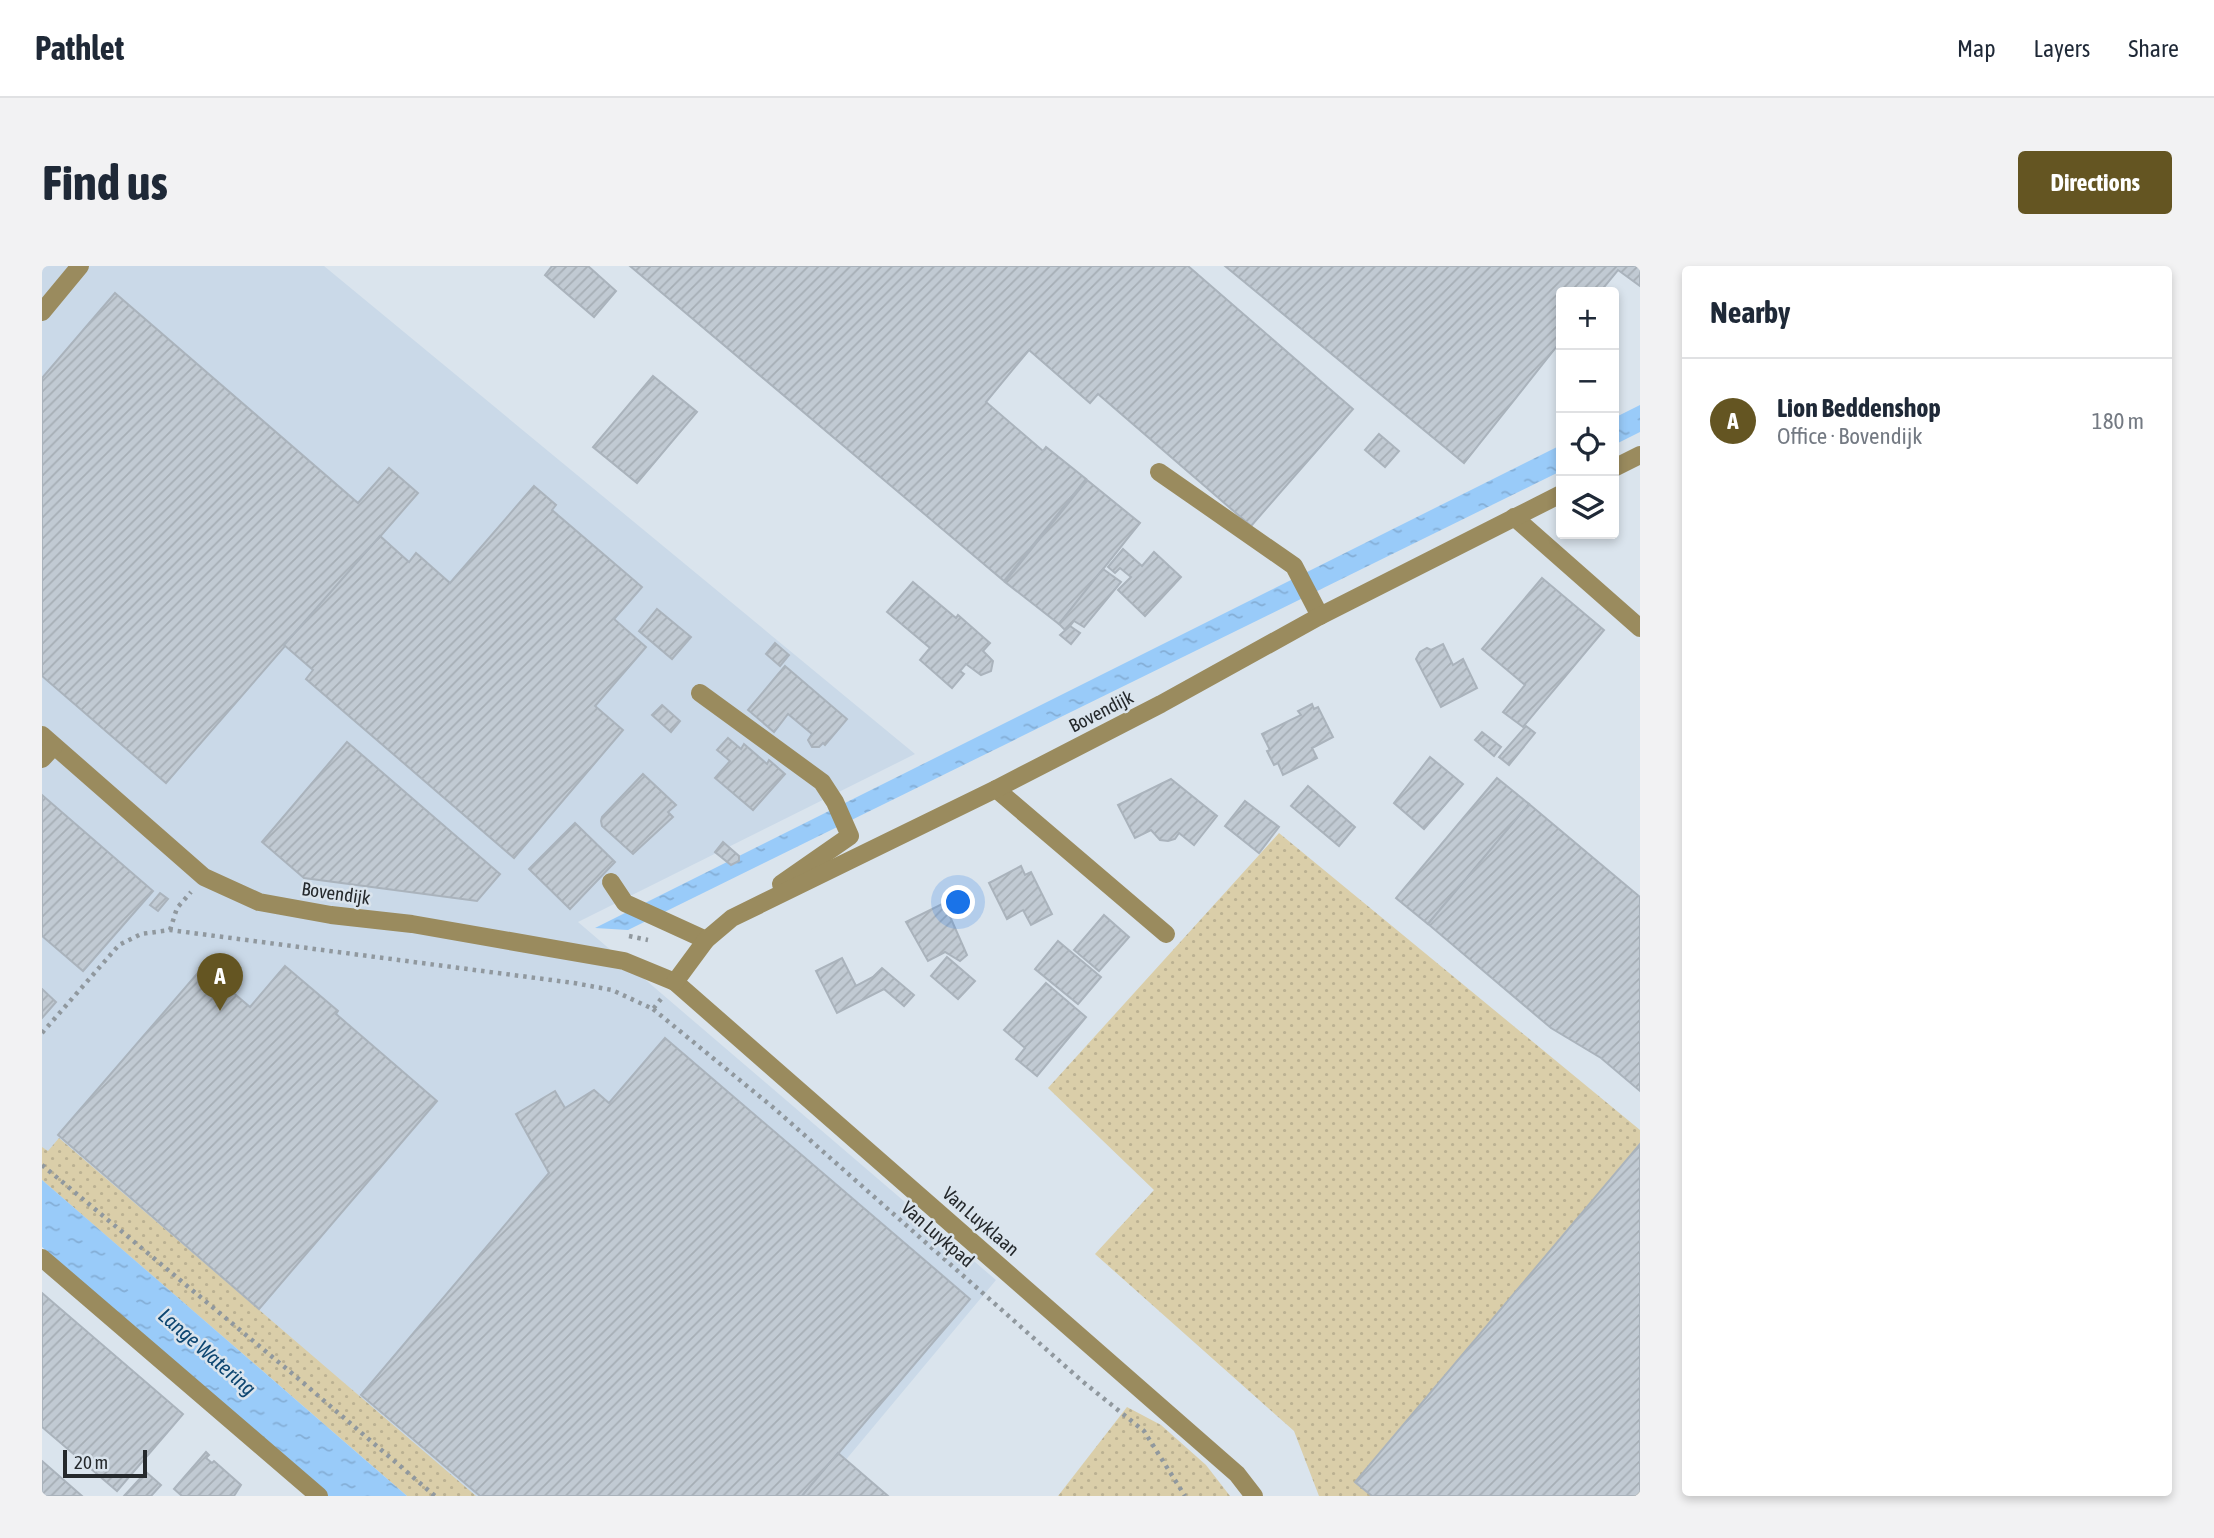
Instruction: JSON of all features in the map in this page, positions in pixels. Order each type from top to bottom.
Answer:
[{"type":"street","points":[[42,312],[80,266]]},
{"type":"street","points":[[1619,466],[1640,455]]},
{"type":"street","points":[[1159,472],[1294,566],[1317,610]]},
{"type":"street","name":"Bovendijk","points":[[46,747],[204,877],[259,902],[331,915],[412,924],[624,961],[675,982],[706,940],[732,918],[996,789],[1172,697],[1317,610],[1556,496]]},
{"type":"street","points":[[1514,517],[1640,628]]},
{"type":"street","points":[[701,693],[822,782],[835,802],[850,836],[732,918]]},
{"type":"street","points":[[996,789],[1166,934]]},
{"type":"street","points":[[611,882],[625,903],[706,940]]},
{"type":"street","name":"Van Luyklaan","points":[[675,982],[1237,1474],[1255,1496]]},
{"type":"street","points":[[42,1258],[319,1496]]},
{"type":"path","points":[[170,930],[177,908],[193,889]]},
{"type":"path","points":[[42,1033],[119,945],[141,934],[170,930],[574,983],[612,990],[653,1009],[675,982]]},
{"type":"path","name":"Van Luykpad","points":[[653,1009],[775,1109],[1082,1381],[1144,1431],[1185,1496]]},
{"type":"path","points":[[42,1165],[435,1496]]},
{"type":"shaded area","points":[[42,266],[324,266],[915,754],[578,922],[996,1280],[844,1462],[883,1496],[412,1496],[42,1184]]},
{"type":"shaded area","points":[[1279,833],[1640,1130],[1640,1496],[1319,1496],[1294,1431],[1095,1254],[1154,1190],[1048,1088]]},
{"type":"shaded area","points":[[59,1138],[476,1496],[407,1496],[42,1180],[42,1147],[48,1151]]},
{"type":"shaded area","points":[[1127,1407],[1161,1425],[1206,1465],[1230,1496],[1058,1496]]},
{"type":"water","points":[[1640,405],[1640,432],[1619,442],[1619,416]]},
{"type":"water","points":[[1556,448],[1556,473],[628,930],[595,928]]},
{"type":"water","name":"Lange Watering","points":[[42,1180],[407,1496],[327,1496],[42,1247]]},
{"type":"building","points":[[552,266],[588,266],[616,291],[594,317],[545,275]]},
{"type":"building","points":[[630,266],[1188,266],[1353,409],[1251,526],[1098,394],[1090,403],[1029,350],[986,402],[1043,451],[1046,447],[1086,479],[1004,581]]},
{"type":"building","points":[[1225,266],[1640,266],[1640,286],[1618,270],[1604,287],[1556,287],[1556,347],[1464,463]]},
{"type":"building","points":[[115,293],[358,503],[389,468],[418,493],[166,783],[42,676],[42,378]]},
{"type":"building","points":[[653,376],[697,412],[637,483],[593,447]]},
{"type":"building","points":[[1379,434],[1399,451],[1385,467],[1365,450]]},
{"type":"building","points":[[1087,480],[1140,523],[1059,624],[1005,582]]},
{"type":"building","points":[[534,486],[556,505],[552,510],[642,587],[614,619],[646,647],[595,706],[623,730],[514,858],[306,679],[313,670],[284,645],[380,536],[409,562],[416,553],[450,583]]},
{"type":"building","points":[[1123,549],[1142,566],[1154,552],[1181,577],[1145,616],[1118,590],[1131,577],[1120,568],[1115,573],[1108,567]]},
{"type":"building","points":[[1103,569],[1121,582],[1084,627],[1074,621],[1066,631],[1059,624]]},
{"type":"building","points":[[1542,578],[1604,630],[1523,727],[1503,712],[1525,685],[1482,649]]},
{"type":"building","points":[[913,582],[990,643],[983,651],[993,661],[991,671],[981,675],[966,664],[960,671],[964,674],[952,688],[920,660],[930,648],[887,612]]},
{"type":"building","points":[[657,609],[691,637],[672,659],[639,631]]},
{"type":"building","points":[[1070,626],[1080,633],[1071,644],[1060,635]]},
{"type":"building","points":[[775,643],[789,655],[780,666],[766,654]]},
{"type":"building","points":[[1443,644],[1453,665],[1463,659],[1477,688],[1441,707],[1416,659],[1420,652],[1427,648],[1431,650]]},
{"type":"building","points":[[785,666],[847,719],[825,745],[823,743],[819,747],[812,747],[808,740],[812,734],[788,714],[774,732],[748,710]]},
{"type":"building","points":[[1312,704],[1314,709],[1318,707],[1333,737],[1312,748],[1317,758],[1283,775],[1278,763],[1274,765],[1262,734],[1301,715],[1298,711]]},
{"type":"building","points":[[662,705],[680,721],[671,732],[652,715]]},
{"type":"building","points":[[1526,726],[1535,733],[1509,765],[1499,757]]},
{"type":"building","points":[[1482,732],[1501,747],[1494,756],[1475,740]]},
{"type":"building","points":[[728,738],[741,749],[744,744],[767,764],[769,760],[785,774],[753,810],[715,778],[730,761],[717,750]]},
{"type":"building","points":[[347,742],[500,874],[477,901],[304,878],[262,842]]},
{"type":"building","points":[[1430,757],[1463,784],[1424,829],[1394,803]]},
{"type":"building","points":[[643,774],[676,805],[668,812],[673,817],[633,854],[602,826],[601,821]]},
{"type":"building","points":[[1497,778],[1529,804],[1428,924],[1396,898]]},
{"type":"building","points":[[1171,779],[1217,816],[1194,845],[1179,833],[1175,839],[1168,841],[1160,840],[1151,830],[1135,838],[1118,805]]},
{"type":"building","points":[[1308,786],[1355,827],[1339,846],[1291,806]]},
{"type":"building","points":[[42,795],[153,891],[83,971],[42,936]]},
{"type":"building","points":[[1245,801],[1279,827],[1259,853],[1225,826]]},
{"type":"building","points":[[1529,804],[1640,897],[1640,1091],[1601,1058],[1551,1028],[1428,924]]},
{"type":"building","points":[[575,823],[615,862],[570,909],[529,869]]},
{"type":"building","points":[[723,842],[739,856],[739,861],[731,865],[715,852]]},
{"type":"building","points":[[1021,866],[1025,875],[1031,872],[1052,914],[1031,925],[1023,910],[1007,919],[989,883]]},
{"type":"building","points":[[160,893],[168,899],[158,911],[150,905]]},
{"type":"building","points":[[944,903],[967,955],[960,961],[945,952],[928,961],[906,922]]},
{"type":"building","points":[[1104,915],[1129,937],[1099,971],[1074,950]]},
{"type":"building","points":[[1058,941],[1101,977],[1078,1004],[1035,969]]},
{"type":"building","points":[[947,957],[975,981],[958,999],[931,976]]},
{"type":"building","points":[[842,958],[856,986],[873,977],[882,968],[914,995],[904,1006],[884,989],[837,1013],[816,971]]},
{"type":"building","points":[[285,966],[437,1101],[259,1309],[58,1135],[203,967],[250,1007]]},
{"type":"building","points":[[1046,983],[1086,1017],[1037,1076],[1016,1059],[1025,1048],[1004,1030]]},
{"type":"building","points":[[42,989],[56,1002],[42,1018]]},
{"type":"building","points":[[665,1038],[970,1299],[802,1496],[480,1496],[361,1395],[549,1173],[516,1114],[555,1091],[565,1108],[594,1090],[609,1103]]},
{"type":"building","points":[[1640,1144],[1640,1496],[1372,1496],[1355,1482]]},
{"type":"building","points":[[42,1293],[183,1414],[117,1491],[42,1427]]},
{"type":"building","points":[[206,1452],[209,1455],[206,1458],[212,1463],[214,1461],[241,1485],[234,1496],[182,1496],[174,1489]]},
{"type":"building","points":[[838,1453],[888,1496],[802,1496]]},
{"type":"building","points":[[42,1461],[82,1496],[42,1496]]},
{"type":"building","points":[[146,1472],[161,1485],[151,1496],[124,1496]]},
{"type":"place","name":"Lion Beddenshop","points":[[220,1011]]}]
